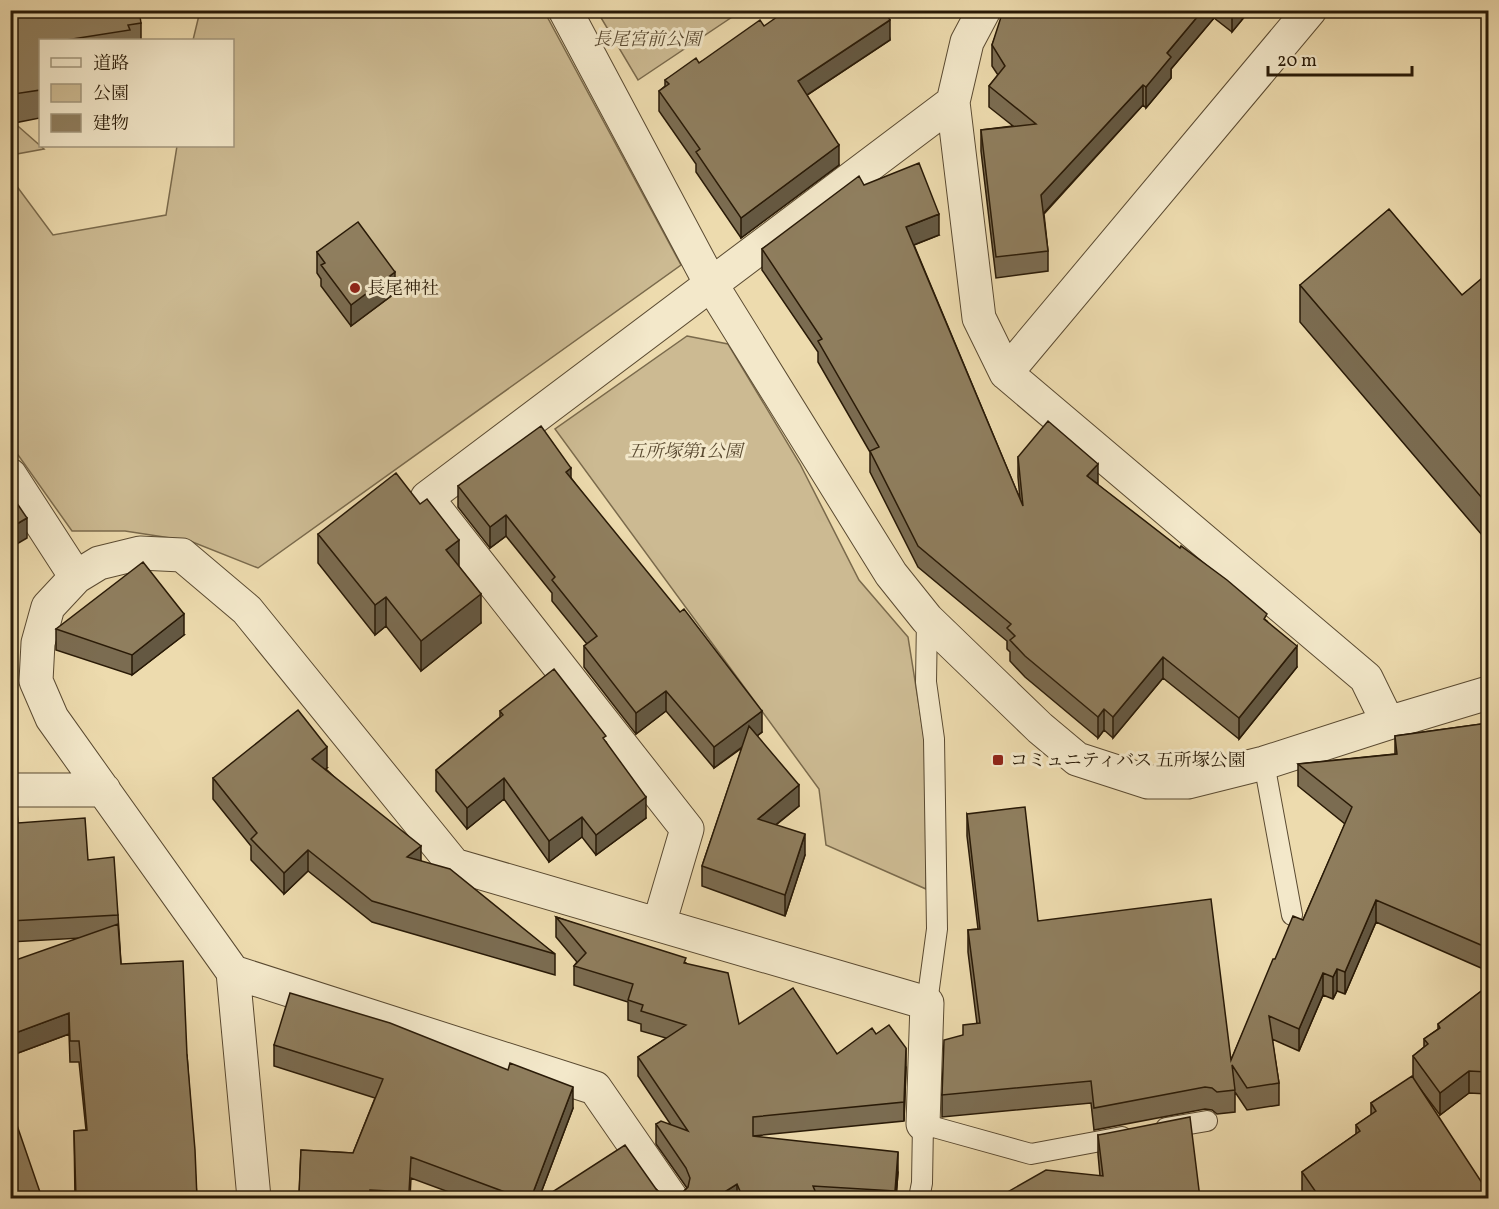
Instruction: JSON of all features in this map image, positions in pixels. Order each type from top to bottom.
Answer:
[{"type":"street","points":[[565,10],[711,284],[891,574],[927,619],[1040,728],[1077,759],[1148,782],[1188,782],[1264,763],[1488,693]]},
{"type":"street","points":[[984,10],[967,42],[952,102],[979,318],[1006,374],[1366,678],[1388,723]]},
{"type":"street","points":[[1006,374],[1310,10]]},
{"type":"street","points":[[659,924],[687,829],[427,498],[952,102]]},
{"type":"street","points":[[10,475],[76,577]]},
{"type":"street","points":[[254,1198],[233,972],[52,718],[36,681],[38,643],[48,607],[76,577],[99,563],[140,553],[182,555],[247,610],[454,865],[927,1003],[923,1124]]},
{"type":"street","points":[[10,790],[104,790]]},
{"type":"street","points":[[233,972],[595,1088],[670,1198]]},
{"type":"lane","points":[[927,619],[926,682],[934,738],[938,929],[927,1003]]},
{"type":"lane","points":[[1264,763],[1292,915]]},
{"type":"lane","points":[[919,1198],[922,1183],[923,1124],[1031,1154],[1207,1121]]},
{"type":"green space","points":[[200,11],[544,11],[681,265],[258,568],[190,541],[125,531],[72,531],[11,445],[10,177],[53,235],[166,215],[177,147],[234,147],[234,39],[193,39]]},
{"type":"green space","name":"長尾宮前公園","points":[[597,11],[741,11],[638,80]]},
{"type":"green space","points":[[11,120],[44,149],[11,155]]},
{"type":"green space","name":"五所塚第1公園","points":[[687,336],[728,344],[800,464],[859,580],[908,637],[927,756],[926,889],[826,845],[819,789],[555,429]]},
{"type":"building","points":[[10,10],[139,10],[141,23],[128,25],[130,30],[72,39],[39,39],[39,90],[14,94],[10,72]]},
{"type":"building","points":[[787,10],[884,10],[890,20],[798,81],[839,145],[741,218],[696,152],[700,149],[659,91],[669,84],[665,80],[696,58],[699,63],[760,20],[764,26]]},
{"type":"building","points":[[1006,10],[1203,10],[1167,53],[1171,57],[1146,87],[1143,85],[1041,195],[1048,251],[996,257],[981,130],[1036,124],[989,86],[1005,66],[992,45],[1001,17]]},
{"type":"building","points":[[919,163],[939,214],[906,227],[1023,506],[1018,457],[1048,421],[1098,464],[1087,476],[1180,548],[1181,546],[1227,580],[1267,614],[1264,619],[1297,646],[1239,718],[1163,657],[1113,717],[1104,709],[1098,717],[1025,656],[1010,640],[1015,636],[1007,628],[1011,624],[918,546],[870,451],[879,447],[818,341],[822,339],[762,249],[859,176],[864,185]]},
{"type":"building","points":[[1389,209],[1462,295],[1487,274],[1488,276],[1488,505],[1300,285]]},
{"type":"building","points":[[358,222],[395,272],[351,305],[321,265],[325,263],[317,252]]},
{"type":"building","points":[[541,426],[571,468],[566,472],[680,612],[684,609],[762,711],[714,747],[666,691],[636,713],[584,646],[597,636],[552,580],[555,577],[506,515],[490,527],[458,486]]},
{"type":"building","points":[[396,473],[420,504],[427,499],[459,540],[446,550],[481,594],[421,641],[386,597],[375,605],[318,534]]},
{"type":"building","points":[[10,493],[27,518],[10,528]]},
{"type":"building","points":[[143,562],[184,614],[132,655],[56,629]]},
{"type":"building","points":[[554,669],[606,736],[603,738],[646,797],[596,835],[582,817],[549,841],[504,778],[467,808],[436,770],[503,715],[500,711]]},
{"type":"building","points":[[298,710],[327,747],[312,759],[421,846],[407,857],[450,869],[555,954],[372,901],[308,850],[284,873],[251,839],[257,833],[213,778]]},
{"type":"building","points":[[1488,723],[1488,948],[1376,900],[1345,972],[1337,969],[1333,977],[1323,973],[1299,1029],[1269,1016],[1279,1083],[1247,1088],[1232,1065],[1235,1090],[1217,1092],[1205,1087],[1094,1108],[1091,1081],[942,1095],[944,1040],[963,1035],[963,1025],[980,1023],[968,930],[980,929],[967,814],[1025,807],[1038,921],[1211,899],[1231,1060],[1293,916],[1303,920],[1352,807],[1298,764],[1397,754],[1395,736]]},
{"type":"building","points":[[749,726],[799,785],[758,819],[805,834],[785,895],[702,866]]},
{"type":"building","points":[[10,811],[17,811],[18,823],[85,818],[88,860],[114,857],[118,915],[10,921]]},
{"type":"building","points":[[556,917],[686,958],[684,963],[728,973],[739,1024],[793,988],[837,1054],[872,1028],[876,1034],[889,1025],[906,1048],[904,1102],[753,1117],[753,1136],[898,1152],[895,1191],[813,1186],[818,1198],[743,1198],[737,1184],[715,1198],[543,1198],[625,1145],[662,1195],[672,1197],[681,1194],[688,1187],[690,1178],[686,1168],[656,1124],[661,1121],[688,1131],[638,1057],[686,1025],[641,1011],[643,1005],[628,1000],[633,984],[574,966],[586,953]]},
{"type":"building","points":[[118,924],[121,964],[183,961],[197,1198],[76,1198],[74,1131],[87,1130],[79,1041],[70,1041],[69,1013],[10,1035],[10,962]]},
{"type":"building","points":[[1488,986],[1488,1072],[1469,1071],[1440,1093],[1413,1056],[1428,1044],[1424,1039],[1440,1028],[1438,1024]]},
{"type":"building","points":[[290,993],[390,1023],[508,1070],[510,1063],[573,1087],[531,1198],[521,1198],[411,1157],[409,1192],[370,1190],[370,1198],[314,1198],[314,1195],[299,1194],[301,1150],[353,1153],[383,1079],[274,1045]]},
{"type":"building","points":[[1412,1076],[1488,1192],[1488,1198],[1320,1198],[1302,1172],[1360,1131],[1356,1125],[1376,1111],[1371,1103]]},
{"type":"building","points":[[10,1105],[42,1198],[10,1198]]},
{"type":"building","points":[[1190,1117],[1200,1198],[997,1198],[1046,1170],[1103,1176],[1098,1135]]},
{"type":"place","name":"長尾神社","points":[[355,288]]},
{"type":"place","name":"コミュニティバス 五所塚公園","points":[[998,760]]}]
